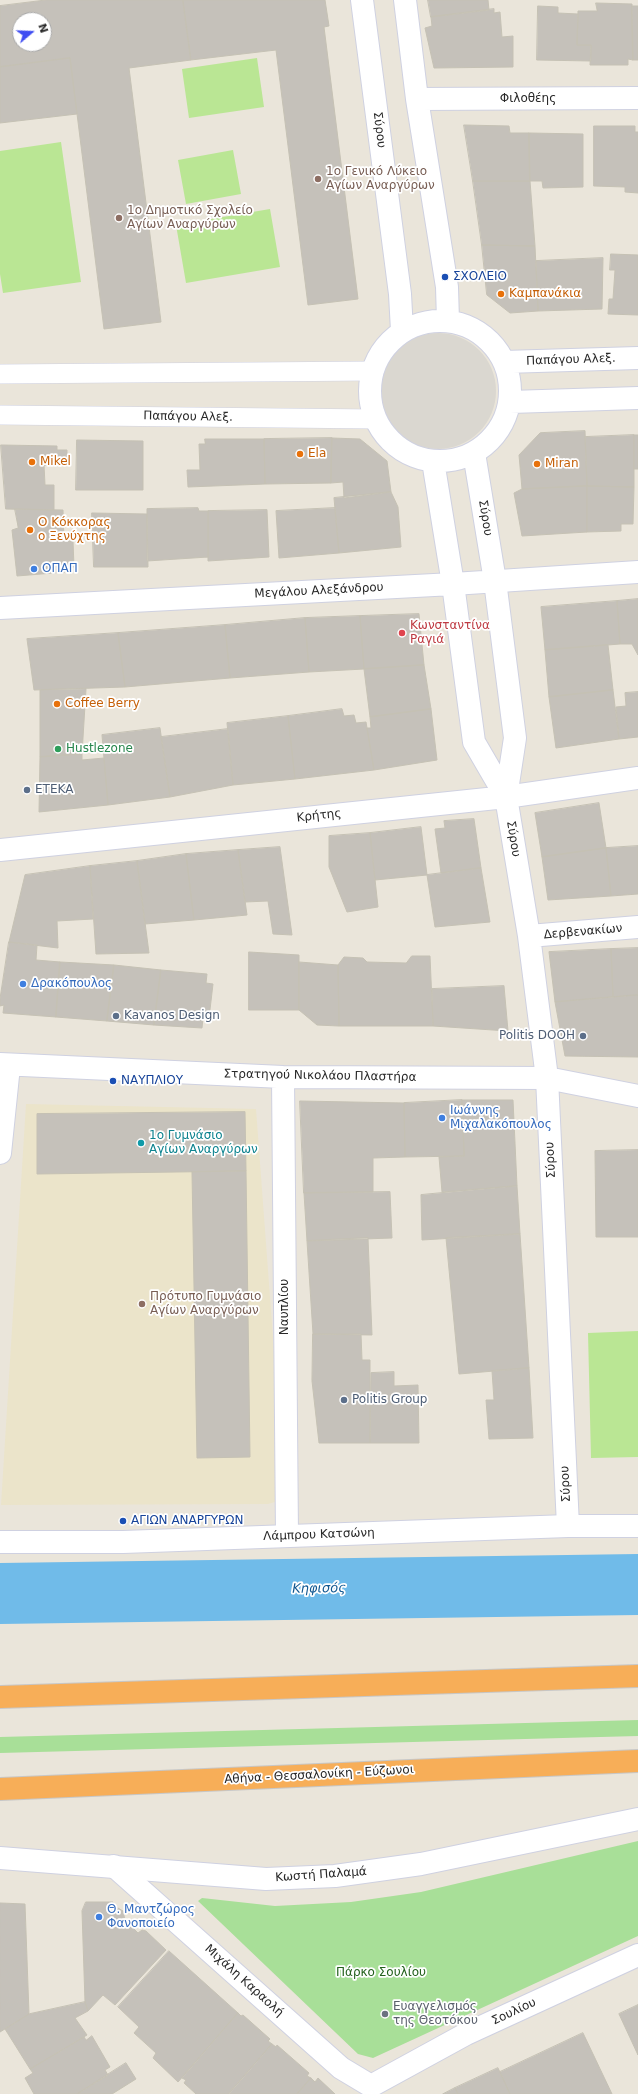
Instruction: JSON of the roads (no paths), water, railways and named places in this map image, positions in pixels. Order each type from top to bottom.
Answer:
[{"type":"highway","points":[[0,1697],[638,1676]]},
{"type":"highway","name":"Αθήνα - Θεσσαλονίκη - Εύζωνοι","points":[[0,1789],[638,1761]]},
{"type":"street","name":"Σύρου","points":[[362,0],[400,294],[402,331]]},
{"type":"street","points":[[406,0],[417,99],[447,287],[448,321]]},
{"type":"street","name":"Φιλοθέης","points":[[417,99],[638,98]]},
{"type":"street","points":[[448,321],[469,327],[486,339],[504,362],[509,382],[510,402],[498,430],[474,453],[448,460],[433,461],[407,453],[389,439],[376,418],[369,391],[376,362],[386,344],[402,331],[424,322],[448,321]]},
{"type":"street","name":"Παπάγου Αλεξ.","points":[[504,362],[638,358]]},
{"type":"street","points":[[0,374],[374,371]]},
{"type":"street","points":[[510,402],[638,398]]},
{"type":"street","name":"Παπάγου Αλεξ.","points":[[0,415],[376,418]]},
{"type":"street","name":"Σύρου","points":[[474,453],[495,581],[516,738],[506,797],[529,936],[547,1078],[568,1526]]},
{"type":"street","name":"Σύρου","points":[[433,461],[453,584],[474,742],[506,797]]},
{"type":"street","name":"Μεγάλου Αλεξάνδρου","points":[[0,608],[453,584],[638,572]]},
{"type":"street","name":"Κρήτης","points":[[0,850],[506,797],[638,778]]},
{"type":"street","name":"Δερβενακίων","points":[[529,936],[638,927]]},
{"type":"street","points":[[0,1153],[4,1065]]},
{"type":"street","name":"Στρατηγού Νικολάου Πλαστήρα","points":[[4,1065],[283,1077],[547,1078],[638,1096]]},
{"type":"street","name":"Ναυπλίου","points":[[283,1077],[287,1536]]},
{"type":"street","name":"Λάμπρου Κατσώνη","points":[[0,1542],[123,1542],[568,1526],[638,1526]]},
{"type":"street","name":"Κωστή Παλαμά","points":[[0,1858],[266,1879],[334,1876],[421,1864],[638,1819]]},
{"type":"street","name":"Μιχάλη Καραολή","points":[[114,1866],[341,2068],[372,2090]]},
{"type":"street","name":"Σουλίου","points":[[372,2090],[466,2034],[638,1955]]},
{"type":"water","name":"Κηφισός","points":[[638,1554],[638,1615],[0,1624],[0,1563]]},
{"type":"place","name":"1ο Γενικό Λύκειο Αγίων Αναργύρων","points":[[318,179]]},
{"type":"place","name":"1ο Δημοτικό Σχολείο Αγίων Αναργύρων","points":[[119,218]]},
{"type":"place","name":"ΣΧΟΛΕΙΟ","points":[[445,277]]},
{"type":"place","name":"Καμπανάκια","points":[[501,294]]},
{"type":"place","name":"Ela","points":[[300,454]]},
{"type":"place","name":"Mikel","points":[[32,462]]},
{"type":"place","name":"Miran","points":[[537,464]]},
{"type":"place","name":"Ο Κόκκορας ο Ξενύχτης","points":[[30,530]]},
{"type":"place","name":"ΟΠΑΠ","points":[[34,569]]},
{"type":"place","name":"Κωνσταντίνα Ραγιά","points":[[402,633]]},
{"type":"place","name":"Coffee Berry","points":[[57,704]]},
{"type":"place","name":"Hustlezone","points":[[58,749]]},
{"type":"place","name":"ΕΤΕΚΑ","points":[[27,790]]},
{"type":"place","name":"Δρακόπουλος","points":[[23,984]]},
{"type":"place","name":"Kavanos Design","points":[[116,1016]]},
{"type":"place","name":"Politis DOOH","points":[[583,1036]]},
{"type":"place","name":"ΝΑΥΠΛΙΟΥ","points":[[113,1081]]},
{"type":"place","name":"Ιωάννης Μιχαλακόπουλος","points":[[442,1118]]},
{"type":"place","name":"1ο Γυμνάσιο Αγίων Αναργύρων","points":[[141,1143]]},
{"type":"place","name":"Πρότυπο Γυμνάσιο Αγίων Αναργύρων","points":[[142,1304]]},
{"type":"place","name":"Politis Group","points":[[344,1400]]},
{"type":"place","name":"ΑΓΙΩΝ ΑΝΑΡΓΥΡΩΝ","points":[[123,1521]]},
{"type":"place","name":"Θ. Μαντζώρος Φανοποιείο","points":[[99,1917]]},
{"type":"place","name":"Ευαγγελισμός της Θεοτόκου","points":[[385,2014]]},
{"type":"park label","name":"Πάρκο Σουλίου","points":[[381,1973]]}]
